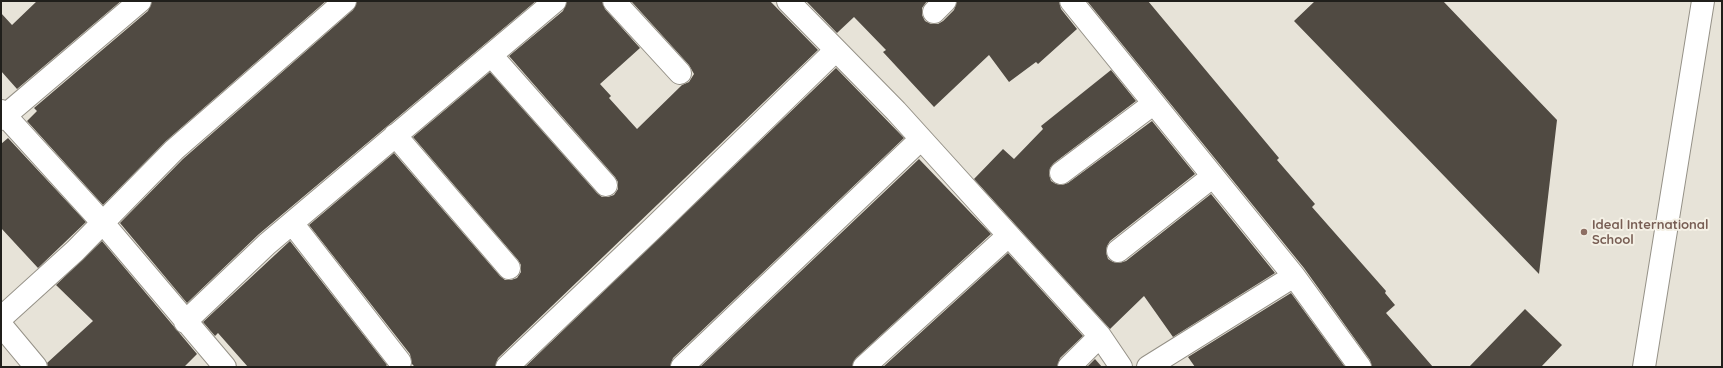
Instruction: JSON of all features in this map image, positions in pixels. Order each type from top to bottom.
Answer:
[{"type":"street","points":[[140,1],[2,115],[103,223],[185,322],[225,367]]},
{"type":"street","points":[[1,318],[75,251],[174,150],[345,1]]},
{"type":"street","points":[[185,322],[267,244],[555,1]]},
{"type":"street","points":[[614,1],[680,73]]},
{"type":"street","points":[[788,1],[921,138],[1100,336],[1121,367]]},
{"type":"street","points":[[1071,1],[1294,276],[1360,367]]},
{"type":"street","points":[[1644,367],[1703,1]]},
{"type":"street","points":[[507,367],[651,230],[836,50]]},
{"type":"street","points":[[491,55],[606,185]]},
{"type":"street","points":[[1061,172],[1153,104]]},
{"type":"street","points":[[395,135],[509,268]]},
{"type":"street","points":[[682,367],[921,138]]},
{"type":"street","points":[[1118,252],[1212,176]]},
{"type":"street","points":[[292,223],[400,362]]},
{"type":"street","points":[[864,367],[1008,236]]},
{"type":"street","points":[[1148,367],[1294,276]]},
{"type":"street","points":[[1,325],[36,367]]},
{"type":"street","points":[[1069,367],[1100,336]]},
{"type":"building","points":[[37,1],[121,1],[17,89],[1,71],[1,13],[12,25]]},
{"type":"building","points":[[152,1],[326,1],[166,141],[103,205],[27,121],[37,111],[34,108],[148,11]]},
{"type":"building","points":[[357,1],[536,1],[259,234],[187,303],[120,223],[183,159],[353,10]]},
{"type":"building","points":[[567,1],[602,1],[605,9],[640,48],[600,84],[611,96],[609,98],[637,129],[682,85],[689,82],[694,74],[689,65],[631,1],[770,1],[818,50],[498,358],[495,367],[415,367],[412,364],[410,354],[309,225],[394,153],[500,276],[505,280],[517,278],[521,272],[521,265],[518,260],[413,137],[490,72],[597,193],[602,197],[614,195],[618,189],[618,182],[615,177],[509,56],[563,11]]},
{"type":"building","points":[[806,1],[927,1],[922,8],[922,15],[925,21],[931,24],[938,24],[954,10],[957,1],[1059,1],[1061,9],[1077,29],[1038,64],[1036,62],[1009,82],[989,55],[934,107],[883,52],[886,50],[854,17],[837,33]]},
{"type":"building","points":[[1087,1],[1148,1],[1279,158],[1277,160],[1315,204],[1312,207],[1386,291],[1385,293],[1395,305],[1386,313],[1433,367],[1372,367],[1370,360],[1304,268]]},
{"type":"building","points":[[1315,1],[1443,1],[1557,120],[1539,274],[1294,21]]},
{"type":"building","points":[[836,68],[904,138],[673,358],[670,367],[525,367]]},
{"type":"building","points":[[1111,70],[1136,101],[1054,163],[1050,168],[1049,174],[1051,181],[1062,185],[1068,183],[1152,121],[1195,174],[1110,241],[1106,252],[1108,259],[1119,263],[1126,261],[1211,194],[1275,273],[1173,337],[1144,296],[1110,329],[974,179],[1003,149],[1014,159],[1043,129],[1041,126]]},
{"type":"building","points":[[8,138],[86,222],[38,268],[1,228],[1,144]]},
{"type":"building","points":[[919,159],[991,234],[856,358],[852,367],[700,367]]},
{"type":"building","points":[[102,241],[197,354],[184,367],[48,367],[47,363],[93,321],[56,285]]},
{"type":"building","points":[[290,241],[387,365],[385,367],[248,367],[218,333],[215,336],[203,322]]},
{"type":"building","points":[[1008,253],[1083,336],[1060,358],[1057,367],[883,367]]},
{"type":"building","points":[[1291,293],[1345,367],[1195,367],[1188,357]]},
{"type":"building","points":[[1525,309],[1562,345],[1541,367],[1469,367]]},
{"type":"building","points":[[1095,359],[1102,367],[1087,367]]},
{"type":"place","name":"Ideal International School","points":[[1584,232]]}]
